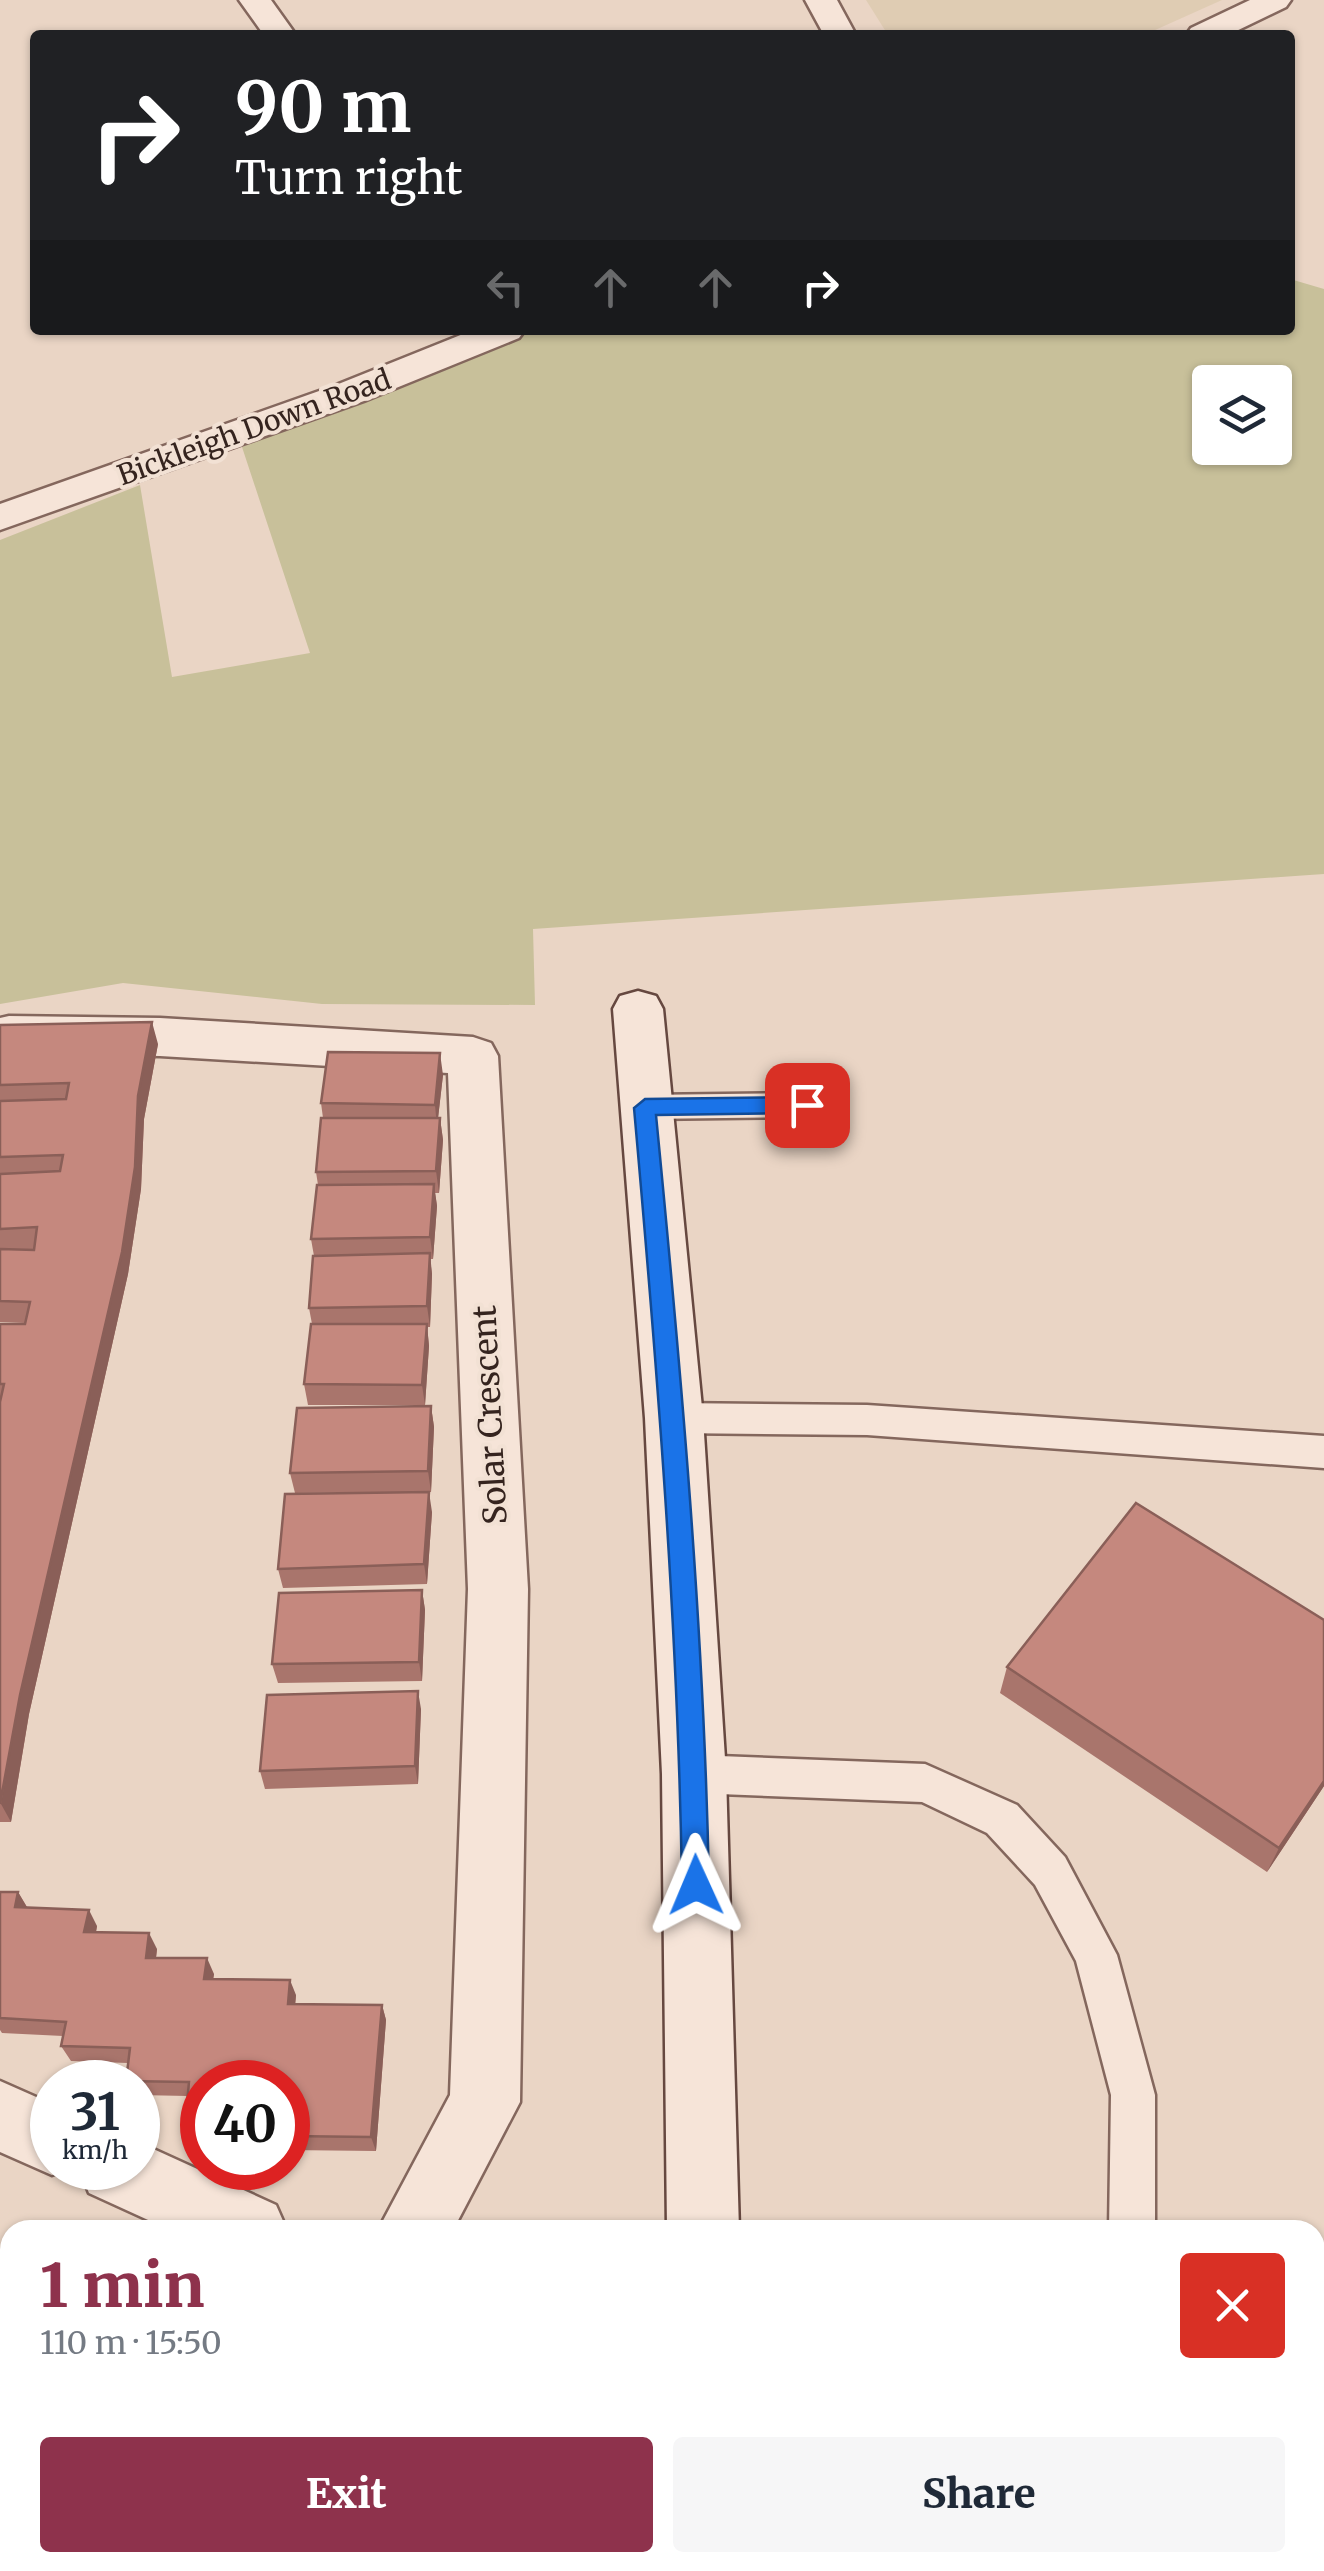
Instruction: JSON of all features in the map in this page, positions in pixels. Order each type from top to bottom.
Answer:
[{"type":"street","points":[[255,0],[276,30]]},
{"type":"street","points":[[821,0],[837,30]]},
{"type":"street","points":[[1212,30],[1275,0]]},
{"type":"street","name":"Bickleigh Down Road","points":[[0,518],[350,393],[494,335]]},
{"type":"street","points":[[638,1009],[674,1418],[694,1774],[703,2220]]},
{"type":"street","name":"Solar Crescent","points":[[0,1039],[10,1034],[160,1037],[473,1056],[498,1589],[485,2102],[420,2220]]},
{"type":"street","points":[[0,2116],[30,2130]]},
{"type":"street","points":[[160,2189],[229,2220]]},
{"type":"lane","points":[[645,1108],[807,1105]]},
{"type":"lane","points":[[674,1418],[868,1420],[1324,1452]]},
{"type":"lane","points":[[694,1774],[925,1783],[1002,1819],[1050,1871],[1096,1955],[1133,2095],[1132,2220]]},
{"type":"shaded area","points":[[866,0],[1222,0],[1155,30],[885,30]]},
{"type":"shaded area","points":[[1295,280],[1324,289],[1324,874],[533,929],[535,1005],[322,1004],[123,983],[0,1004],[0,540],[140,485],[172,677],[310,653],[242,447],[516,335],[1295,335]]},
{"type":"building","points":[[152,1022],[138,1096],[135,1167],[122,1252],[20,1695],[0,1804],[0,1402],[4,1384],[0,1384],[0,1324],[25,1324],[30,1302],[0,1301],[0,1249],[34,1250],[37,1227],[0,1229],[0,1174],[60,1171],[63,1155],[0,1157],[0,1101],[66,1099],[69,1083],[0,1085],[0,1025]]},
{"type":"building","points":[[328,1052],[440,1053],[435,1105],[321,1103]]},
{"type":"building","points":[[321,1118],[440,1118],[436,1171],[316,1172]]},
{"type":"building","points":[[434,1184],[430,1237],[311,1239],[317,1185]]},
{"type":"building","points":[[430,1253],[427,1306],[309,1308],[313,1256]]},
{"type":"building","points":[[311,1324],[427,1324],[422,1385],[304,1384]]},
{"type":"building","points":[[431,1406],[428,1471],[290,1473],[297,1408]]},
{"type":"building","points":[[429,1492],[424,1564],[278,1569],[285,1494]]},
{"type":"building","points":[[1136,1503],[1324,1620],[1324,1781],[1279,1848],[1007,1667]]},
{"type":"building","points":[[422,1590],[419,1662],[272,1664],[279,1593]]},
{"type":"building","points":[[418,1691],[415,1766],[260,1771],[267,1695]]},
{"type":"building","points":[[0,1892],[18,1892],[15,1907],[89,1910],[84,1932],[149,1933],[146,1958],[207,1958],[204,1979],[290,1980],[288,2004],[382,2005],[371,2137],[310,2136],[310,2060],[180,2060],[180,2082],[160,2082],[160,2060],[129,2060],[130,2048],[61,2046],[66,2022],[0,2018]]},
{"type":"route","points":[[696,1885],[694,1774],[674,1418],[645,1108],[807,1105]]}]
